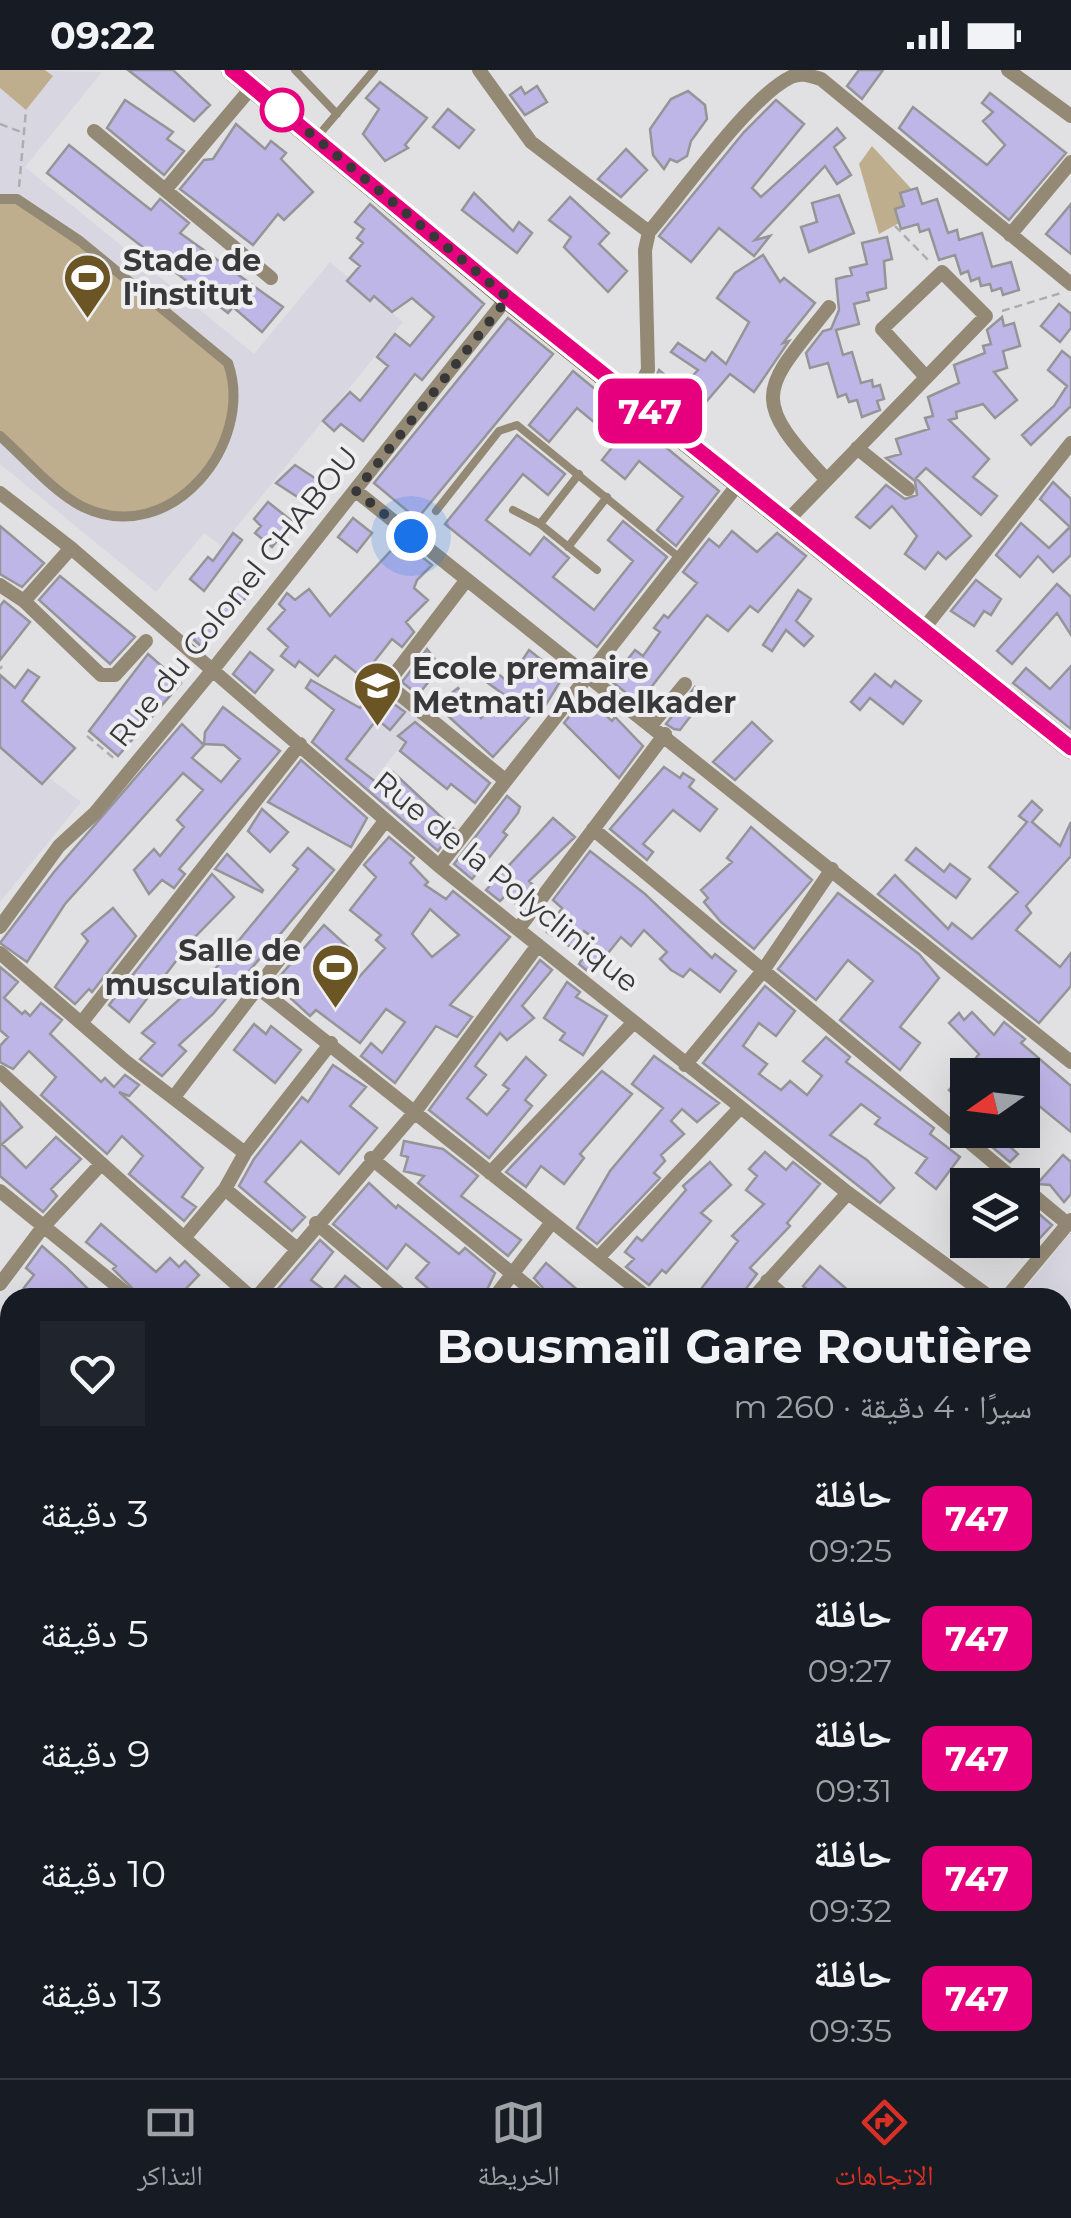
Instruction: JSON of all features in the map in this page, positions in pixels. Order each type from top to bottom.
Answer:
[{"type":"main road","points":[[232,70],[921,632],[1071,748]]},
{"type":"street","points":[[479,70],[531,142],[649,232]]},
{"type":"street","points":[[1008,70],[1071,116]]},
{"type":"street","points":[[634,398],[648,370],[645,250],[649,232],[756,106],[789,77],[803,73],[821,79],[1071,287]]},
{"type":"street","points":[[165,190],[252,86]]},
{"type":"street","points":[[94,131],[271,278]]},
{"type":"street","points":[[1010,235],[1071,162]]},
{"type":"street","points":[[0,200],[17,198],[80,241],[228,363],[237,388],[230,435],[188,495],[161,511],[132,514],[81,506],[0,436]]},
{"type":"street","points":[[786,522],[986,316],[942,272],[882,328],[926,377]]},
{"type":"street","name":"Rue du Colonel CHABOU","points":[[0,927],[59,846],[95,813],[211,672],[508,298]]},
{"type":"street","points":[[826,479],[786,437],[770,393],[781,368],[830,307]]},
{"type":"street","points":[[921,632],[1071,443]]},
{"type":"street","points":[[857,448],[908,489]]},
{"type":"street","points":[[439,866],[585,674],[739,484]]},
{"type":"street","points":[[356,491],[1071,1062]]},
{"type":"street","name":"Rue de la Polyclinique","points":[[0,493],[70,548],[439,866],[848,1193],[976,1288]]},
{"type":"street","points":[[24,601],[70,548]]},
{"type":"street","points":[[466,582],[387,684],[505,780]]},
{"type":"street","points":[[0,585],[24,601],[107,678],[146,641]]},
{"type":"street","points":[[652,724],[685,684]]},
{"type":"street","points":[[519,928],[665,734]]},
{"type":"street","points":[[82,1022],[300,744]]},
{"type":"street","points":[[174,1097],[385,821]]},
{"type":"street","points":[[593,829],[1000,1168]]},
{"type":"street","points":[[686,1065],[762,972],[832,869]]},
{"type":"street","points":[[263,1288],[371,1158],[414,1113],[538,945]]},
{"type":"street","points":[[0,953],[244,1153]]},
{"type":"street","points":[[257,987],[636,1288]]},
{"type":"street","points":[[490,1173],[634,1022]]},
{"type":"street","points":[[184,1238],[225,1189],[244,1153],[331,1044]]},
{"type":"street","points":[[0,1072],[242,1288]]},
{"type":"street","points":[[598,1258],[740,1108]]},
{"type":"street","points":[[371,1158],[530,1288]]},
{"type":"street","points":[[0,1284],[43,1227],[101,1164]]},
{"type":"street","points":[[225,1189],[297,1249]]},
{"type":"street","points":[[0,1190],[119,1288]]},
{"type":"street","points":[[761,1288],[848,1193]]},
{"type":"street","points":[[1014,1288],[1070,1222],[1040,1200]]},
{"type":"street","points":[[316,1222],[393,1288]]},
{"type":"street","points":[[502,1288],[552,1222]]},
{"type":"street","points":[[767,1281],[775,1288]]},
{"type":"lane","points":[[295,70],[337,114]]},
{"type":"lane","points":[[317,137],[374,70]]},
{"type":"lane","points":[[436,511],[504,426],[518,425],[681,559]]},
{"type":"lane","points":[[540,524],[579,474]]},
{"type":"lane","points":[[568,546],[607,497]]},
{"type":"lane","points":[[514,510],[540,524],[597,570]]},
{"type":"path","points":[[17,198],[26,110]]},
{"type":"path","points":[[0,124],[25,134]]},
{"type":"path","points":[[894,226],[942,272]]},
{"type":"path","points":[[986,316],[1071,287]]},
{"type":"path","points":[[86,736],[118,762]]},
{"type":"shaded area","points":[[0,70],[102,72],[25,167],[254,354],[330,262],[403,322],[221,546],[204,533],[156,592],[0,464]]},
{"type":"shaded area","points":[[0,70],[45,70],[53,76],[26,110],[0,88]]},
{"type":"shaded area","points":[[872,146],[917,195],[901,222],[879,234],[859,164]]},
{"type":"shaded area","name":"Stade de l'institut","points":[[0,199],[17,199],[80,241],[228,363],[231,435],[188,494],[132,515],[81,506],[0,436]]},
{"type":"shaded area","name":"Ecole premaire Metmati Abdelkader","points":[[384,674],[429,710],[370,785],[324,748]]},
{"type":"shaded area","points":[[0,740],[81,802],[0,902]]},
{"type":"shaded area","points":[[1071,1232],[1071,1288],[1026,1288]]},
{"type":"building","points":[[128,70],[173,70],[210,105],[194,121]]},
{"type":"building","points":[[859,70],[883,70],[862,99],[847,86]]},
{"type":"building","points":[[380,82],[427,118],[405,145],[408,148],[385,161],[363,134],[379,109],[366,98]]},
{"type":"building","points":[[537,86],[547,102],[525,115],[510,95],[521,87],[525,94]]},
{"type":"building","points":[[688,91],[705,105],[707,119],[691,141],[687,156],[677,162],[670,159],[664,169],[653,155],[650,129],[671,99]]},
{"type":"building","points":[[990,93],[1066,153],[1009,220],[899,128],[913,107],[987,165],[1005,145],[983,121],[993,112],[982,103]]},
{"type":"building","points":[[125,100],[173,132],[167,139],[184,151],[164,175],[107,128]]},
{"type":"building","points":[[776,100],[804,124],[752,188],[761,197],[837,128],[845,138],[834,147],[851,175],[837,184],[825,166],[755,240],[770,236],[754,256],[719,228],[691,262],[659,236],[744,132]]},
{"type":"building","points":[[448,109],[474,130],[459,148],[433,127]]},
{"type":"building","points":[[236,124],[265,149],[271,141],[286,153],[281,159],[313,192],[284,220],[278,214],[253,245],[180,189],[204,160],[213,159]]},
{"type":"building","points":[[69,145],[151,210],[160,199],[189,223],[180,233],[283,307],[262,332],[233,307],[228,313],[47,173]]},
{"type":"building","points":[[626,149],[647,170],[621,197],[598,179]]},
{"type":"building","points":[[917,188],[922,204],[937,199],[948,233],[957,230],[959,240],[982,233],[992,267],[1011,262],[1019,290],[1003,295],[1001,288],[992,291],[990,284],[981,286],[979,278],[971,281],[968,271],[961,274],[955,255],[939,260],[929,229],[920,232],[918,224],[901,229],[895,209],[904,206],[900,193]]},
{"type":"building","points":[[474,193],[513,231],[519,222],[532,233],[517,253],[462,210]]},
{"type":"building","points":[[839,195],[854,233],[809,252],[801,227],[817,222],[812,203]]},
{"type":"building","points":[[570,197],[609,233],[599,244],[627,271],[608,292],[564,247],[571,237],[549,220]]},
{"type":"building","points":[[370,204],[484,304],[422,380],[415,374],[363,441],[341,424],[334,431],[323,421],[350,392],[360,401],[388,366],[377,357],[395,334],[410,346],[434,317],[412,298],[392,312],[374,296],[370,301],[347,281],[360,266],[350,258],[363,243],[357,238],[364,229],[355,222]]},
{"type":"building","points":[[1071,204],[1071,254],[1046,234]]},
{"type":"building","points":[[887,237],[892,259],[884,261],[886,288],[867,293],[869,300],[854,304],[859,324],[836,330],[843,355],[852,352],[861,383],[872,380],[873,387],[880,385],[884,399],[877,401],[880,410],[862,417],[857,400],[849,402],[846,394],[838,397],[828,363],[810,368],[806,353],[823,331],[831,329],[839,310],[836,279],[852,275],[850,268],[867,264],[862,243]]},
{"type":"building","points":[[763,255],[780,282],[784,278],[815,303],[783,343],[789,341],[754,392],[730,374],[706,402],[685,384],[698,370],[671,352],[678,343],[705,361],[712,352],[726,364],[749,322],[717,298],[735,273]]},
{"type":"building","points":[[1059,304],[1071,314],[1071,328],[1060,342],[1041,326]]},
{"type":"building","points":[[1002,317],[1004,326],[1014,323],[1020,346],[1003,351],[1007,368],[994,372],[1017,400],[995,418],[983,404],[956,412],[957,418],[949,420],[989,459],[973,477],[997,496],[981,515],[926,468],[916,478],[971,536],[946,559],[938,552],[925,569],[905,554],[917,536],[892,506],[870,528],[856,517],[886,485],[905,499],[917,495],[915,481],[886,458],[901,454],[896,439],[929,429],[925,418],[933,416],[928,397],[959,383],[954,365],[985,353],[983,346],[991,344],[987,330]]},
{"type":"building","points":[[508,318],[553,354],[417,519],[374,483]]},
{"type":"building","points":[[1062,351],[1071,358],[1071,406],[1031,445],[1022,435],[1054,406],[1067,386],[1048,370]]},
{"type":"building","points":[[659,370],[687,394],[673,411],[649,392]]},
{"type":"building","points":[[573,371],[719,491],[676,546],[657,530],[683,497],[639,461],[625,479],[602,460],[617,441],[577,408],[549,442],[529,425]]},
{"type":"building","points":[[517,435],[565,474],[548,495],[523,474],[486,520],[530,555],[544,537],[569,558],[553,577],[594,610],[633,561],[608,540],[623,521],[667,557],[597,647],[445,524]]},
{"type":"building","points":[[295,465],[327,486],[313,507],[276,483]]},
{"type":"building","points":[[1053,482],[1071,499],[1071,555],[1053,572],[1038,556],[1020,577],[996,555],[1021,523],[1049,548],[1070,527],[1040,499]]},
{"type":"building","points":[[268,502],[293,522],[272,547],[255,533],[261,526],[254,519]]},
{"type":"building","points":[[353,518],[372,533],[357,552],[338,537]]},
{"type":"building","points":[[0,526],[44,563],[22,587],[0,574]]},
{"type":"building","points":[[732,531],[757,552],[777,533],[806,556],[758,612],[750,606],[728,631],[707,615],[639,703],[611,681],[635,650],[643,656],[660,632],[654,628],[664,615],[668,618],[697,583],[683,572],[709,539],[719,547]]},
{"type":"building","points":[[233,533],[242,540],[204,591],[190,579],[208,557],[213,561]]},
{"type":"building","points":[[401,540],[432,565],[414,588],[428,600],[406,622],[414,632],[402,647],[392,639],[362,677],[335,656],[318,676],[299,661],[295,667],[281,656],[288,647],[268,629],[285,610],[279,604],[287,593],[295,600],[309,589],[330,616]]},
{"type":"building","points":[[60,576],[135,637],[110,664],[39,600]]},
{"type":"building","points":[[243,578],[254,588],[203,648],[193,639]]},
{"type":"building","points":[[976,580],[1001,599],[991,615],[984,611],[974,626],[951,611]]},
{"type":"building","points":[[1057,584],[1071,597],[1071,635],[1057,613],[1012,664],[997,651]]},
{"type":"building","points":[[798,590],[811,599],[796,621],[813,636],[804,646],[786,630],[772,651],[763,645]]},
{"type":"building","points":[[4,601],[30,622],[0,660],[0,606]]},
{"type":"building","points":[[427,649],[437,662],[430,671],[434,675],[418,695],[402,682]]},
{"type":"building","points":[[529,650],[563,677],[545,706],[542,703],[493,757],[436,705],[458,688],[481,718],[503,694],[488,683],[497,673],[508,682]]},
{"type":"building","points":[[250,652],[273,670],[255,693],[233,674]]},
{"type":"building","points":[[148,654],[181,683],[118,756],[89,731]]},
{"type":"building","points":[[1071,666],[1071,729],[1013,683],[1026,668],[1050,689]]},
{"type":"building","points":[[28,670],[39,677],[22,701],[75,748],[42,784],[0,747],[0,675],[15,688]]},
{"type":"building","points":[[875,674],[891,687],[895,681],[921,701],[903,724],[870,698],[860,710],[851,702]]},
{"type":"building","points":[[311,680],[360,708],[374,690],[405,712],[390,730],[377,719],[346,759],[381,786],[393,772],[454,829],[438,851],[312,742],[334,710],[306,688]]},
{"type":"building","points":[[695,687],[706,696],[680,730],[666,724]]},
{"type":"building","points":[[585,697],[612,721],[615,717],[643,746],[619,778],[564,723]]},
{"type":"building","points":[[223,707],[280,751],[179,869],[185,874],[174,888],[162,880],[149,894],[134,870],[154,849],[160,856],[184,827],[177,820],[203,790],[183,773],[65,904],[27,962],[0,943],[54,872],[182,724],[204,745],[192,758],[221,782],[240,759],[224,745],[204,744],[205,732]]},
{"type":"building","points":[[415,722],[490,783],[475,803],[451,784],[447,789],[400,751],[406,742],[398,736]]},
{"type":"building","points":[[752,722],[772,741],[735,780],[713,762]]},
{"type":"building","points":[[301,760],[367,818],[351,847],[268,802]]},
{"type":"building","points":[[664,767],[680,778],[683,773],[694,780],[689,787],[717,809],[700,831],[673,810],[643,844],[653,852],[647,860],[610,829]]},
{"type":"building","points":[[507,796],[520,807],[518,813],[503,832],[507,835],[472,879],[454,864]]},
{"type":"building","points":[[1032,801],[1042,810],[1032,822],[1060,846],[1071,822],[1071,856],[1026,906],[1031,913],[1016,930],[1060,967],[1071,953],[1071,986],[1039,1023],[878,894],[895,875],[948,929],[952,923],[972,939],[1018,892],[989,867],[1027,822],[1019,816]]},
{"type":"building","points":[[262,809],[288,832],[270,852],[248,831]]},
{"type":"building","points":[[553,818],[575,837],[529,881],[533,885],[515,903],[507,894],[500,901],[486,890]]},
{"type":"building","points":[[751,827],[812,880],[754,949],[721,922],[704,902],[708,898],[701,890],[732,862],[727,858]]},
{"type":"building","points":[[389,837],[414,858],[410,863],[428,882],[425,885],[446,899],[453,891],[510,937],[450,1005],[472,1017],[457,1037],[436,1026],[395,1083],[361,1056],[371,1043],[382,1053],[405,1022],[386,1009],[360,1043],[316,1010],[310,1016],[274,983],[324,925],[348,947],[328,968],[351,986],[385,948],[376,940],[381,935],[350,910],[376,877],[364,865]],"holes":[[[430,909],[459,935],[432,957],[412,934]]]},
{"type":"building","points":[[308,848],[334,870],[213,1014],[179,1045],[186,1051],[162,1076],[140,1059],[155,1043],[142,1033],[192,988],[196,992],[298,869],[293,865]]},
{"type":"building","points":[[916,848],[944,872],[950,864],[970,879],[956,898],[906,860]]},
{"type":"building","points":[[590,851],[645,894],[712,958],[715,954],[736,971],[720,992],[690,969],[683,977],[671,970],[660,959],[667,952],[644,930],[631,946],[621,937],[591,974],[579,964],[595,939],[584,931],[571,947],[547,932],[562,908],[553,900]]},
{"type":"building","points":[[227,854],[263,890],[262,892],[215,869]]},
{"type":"building","points":[[212,874],[234,897],[193,939],[129,1022],[109,1005]]},
{"type":"building","points":[[838,893],[919,954],[939,978],[900,1027],[920,1043],[900,1070],[840,1020],[873,981],[848,960],[816,1000],[778,969]]},
{"type":"building","points":[[113,908],[136,936],[92,992],[89,989],[75,1004],[55,987],[88,941],[82,934]]},
{"type":"building","points":[[540,960],[552,970],[522,1006],[534,1018],[507,1040],[500,1033],[475,1066],[486,1075],[467,1098],[487,1115],[509,1089],[503,1085],[526,1057],[546,1075],[525,1100],[532,1106],[489,1158],[429,1110]]},
{"type":"building","points":[[0,967],[18,982],[4,998],[22,1014],[25,1011],[30,1016],[41,1003],[62,1020],[50,1034],[101,1082],[105,1078],[114,1087],[125,1075],[139,1085],[129,1096],[119,1092],[203,1168],[182,1197],[196,1207],[184,1221],[129,1174],[143,1156],[122,1136],[107,1154],[41,1095],[56,1077],[29,1051],[13,1069],[0,1062],[0,1046],[8,1037],[0,1030]]},
{"type":"building","points":[[567,982],[580,992],[576,997],[607,1016],[583,1055],[560,1040],[565,1033],[544,1018]]},
{"type":"building","points":[[765,986],[795,1011],[776,1036],[759,1023],[743,1046],[767,1064],[759,1074],[781,1090],[790,1081],[807,1095],[822,1076],[803,1061],[826,1037],[850,1057],[846,1062],[934,1128],[930,1134],[960,1157],[936,1189],[916,1173],[927,1158],[875,1124],[880,1118],[861,1104],[830,1135],[867,1160],[894,1188],[880,1203],[703,1063]]},
{"type":"building","points":[[972,1012],[994,1035],[1004,1022],[1025,1039],[1021,1043],[1038,1058],[976,1058],[979,1054],[949,1023],[959,1013],[964,1020]]},
{"type":"building","points":[[254,1024],[266,1034],[271,1026],[301,1050],[275,1083],[234,1050]]},
{"type":"building","points":[[654,1056],[719,1103],[697,1122],[682,1109],[671,1121],[684,1134],[661,1155],[665,1161],[654,1173],[660,1178],[597,1244],[577,1228],[610,1171],[663,1108],[632,1084]]},
{"type":"building","points":[[1040,1059],[1071,1086],[1071,1132],[1040,1107]]},
{"type":"building","points":[[333,1065],[366,1087],[350,1106],[377,1128],[339,1174],[301,1141],[265,1182],[305,1217],[292,1231],[239,1186],[254,1159],[302,1097],[308,1102]]},
{"type":"building","points":[[602,1071],[632,1094],[580,1154],[584,1158],[564,1184],[541,1166],[526,1187],[506,1172]]},
{"type":"building","points":[[0,1102],[22,1127],[2,1144],[26,1168],[56,1137],[81,1159],[51,1189],[57,1196],[43,1212],[0,1176]]},
{"type":"building","points":[[404,1141],[443,1149],[478,1176],[461,1196],[521,1240],[508,1256],[418,1183],[424,1176],[404,1171],[408,1157],[401,1155]]},
{"type":"building","points":[[993,1148],[1012,1148],[1018,1154],[1010,1162]]},
{"type":"building","points":[[765,1152],[786,1170],[793,1162],[820,1184],[787,1223],[790,1226],[750,1268],[757,1274],[746,1288],[702,1288],[738,1241],[732,1236],[764,1204],[746,1190],[757,1176],[749,1169]]},
{"type":"building","points":[[1063,1155],[1071,1162],[1071,1194],[1064,1202],[1050,1185],[1040,1184]]},
{"type":"building","points":[[710,1162],[731,1185],[701,1213],[711,1221],[666,1273],[662,1270],[649,1285],[626,1267],[634,1259],[625,1252],[637,1237],[642,1241],[686,1190],[683,1186]]},
{"type":"building","points":[[369,1183],[459,1254],[465,1248],[495,1273],[488,1288],[428,1288],[416,1278],[429,1263],[406,1244],[387,1269],[333,1224]]},
{"type":"building","points":[[1040,1215],[1052,1225],[1040,1238]]},
{"type":"building","points":[[101,1224],[156,1272],[170,1258],[179,1267],[185,1261],[199,1275],[187,1288],[132,1288],[113,1269],[116,1266],[86,1242]]},
{"type":"building","points":[[320,1240],[333,1252],[311,1280],[322,1288],[279,1288]]},
{"type":"building","points":[[42,1246],[87,1288],[24,1288],[34,1275],[26,1268]]},
{"type":"building","points":[[546,1263],[575,1288],[543,1288],[534,1278]]},
{"type":"building","points":[[820,1266],[845,1288],[805,1288],[803,1286]]},
{"type":"building","points":[[345,1276],[360,1288],[335,1288]]},
{"type":"bus line","name":"747","points":[[232,70],[921,632],[1071,748]]},
{"type":"place","name":"Stade de l'institut","points":[[88,320]]},
{"type":"place","name":"Ecole premaire Metmati Abdelkader","points":[[377,728]]},
{"type":"place","name":"Salle de musculation","points":[[336,1010]]},
{"type":"route","points":[[282,110],[508,298],[356,491],[411,536]]}]
